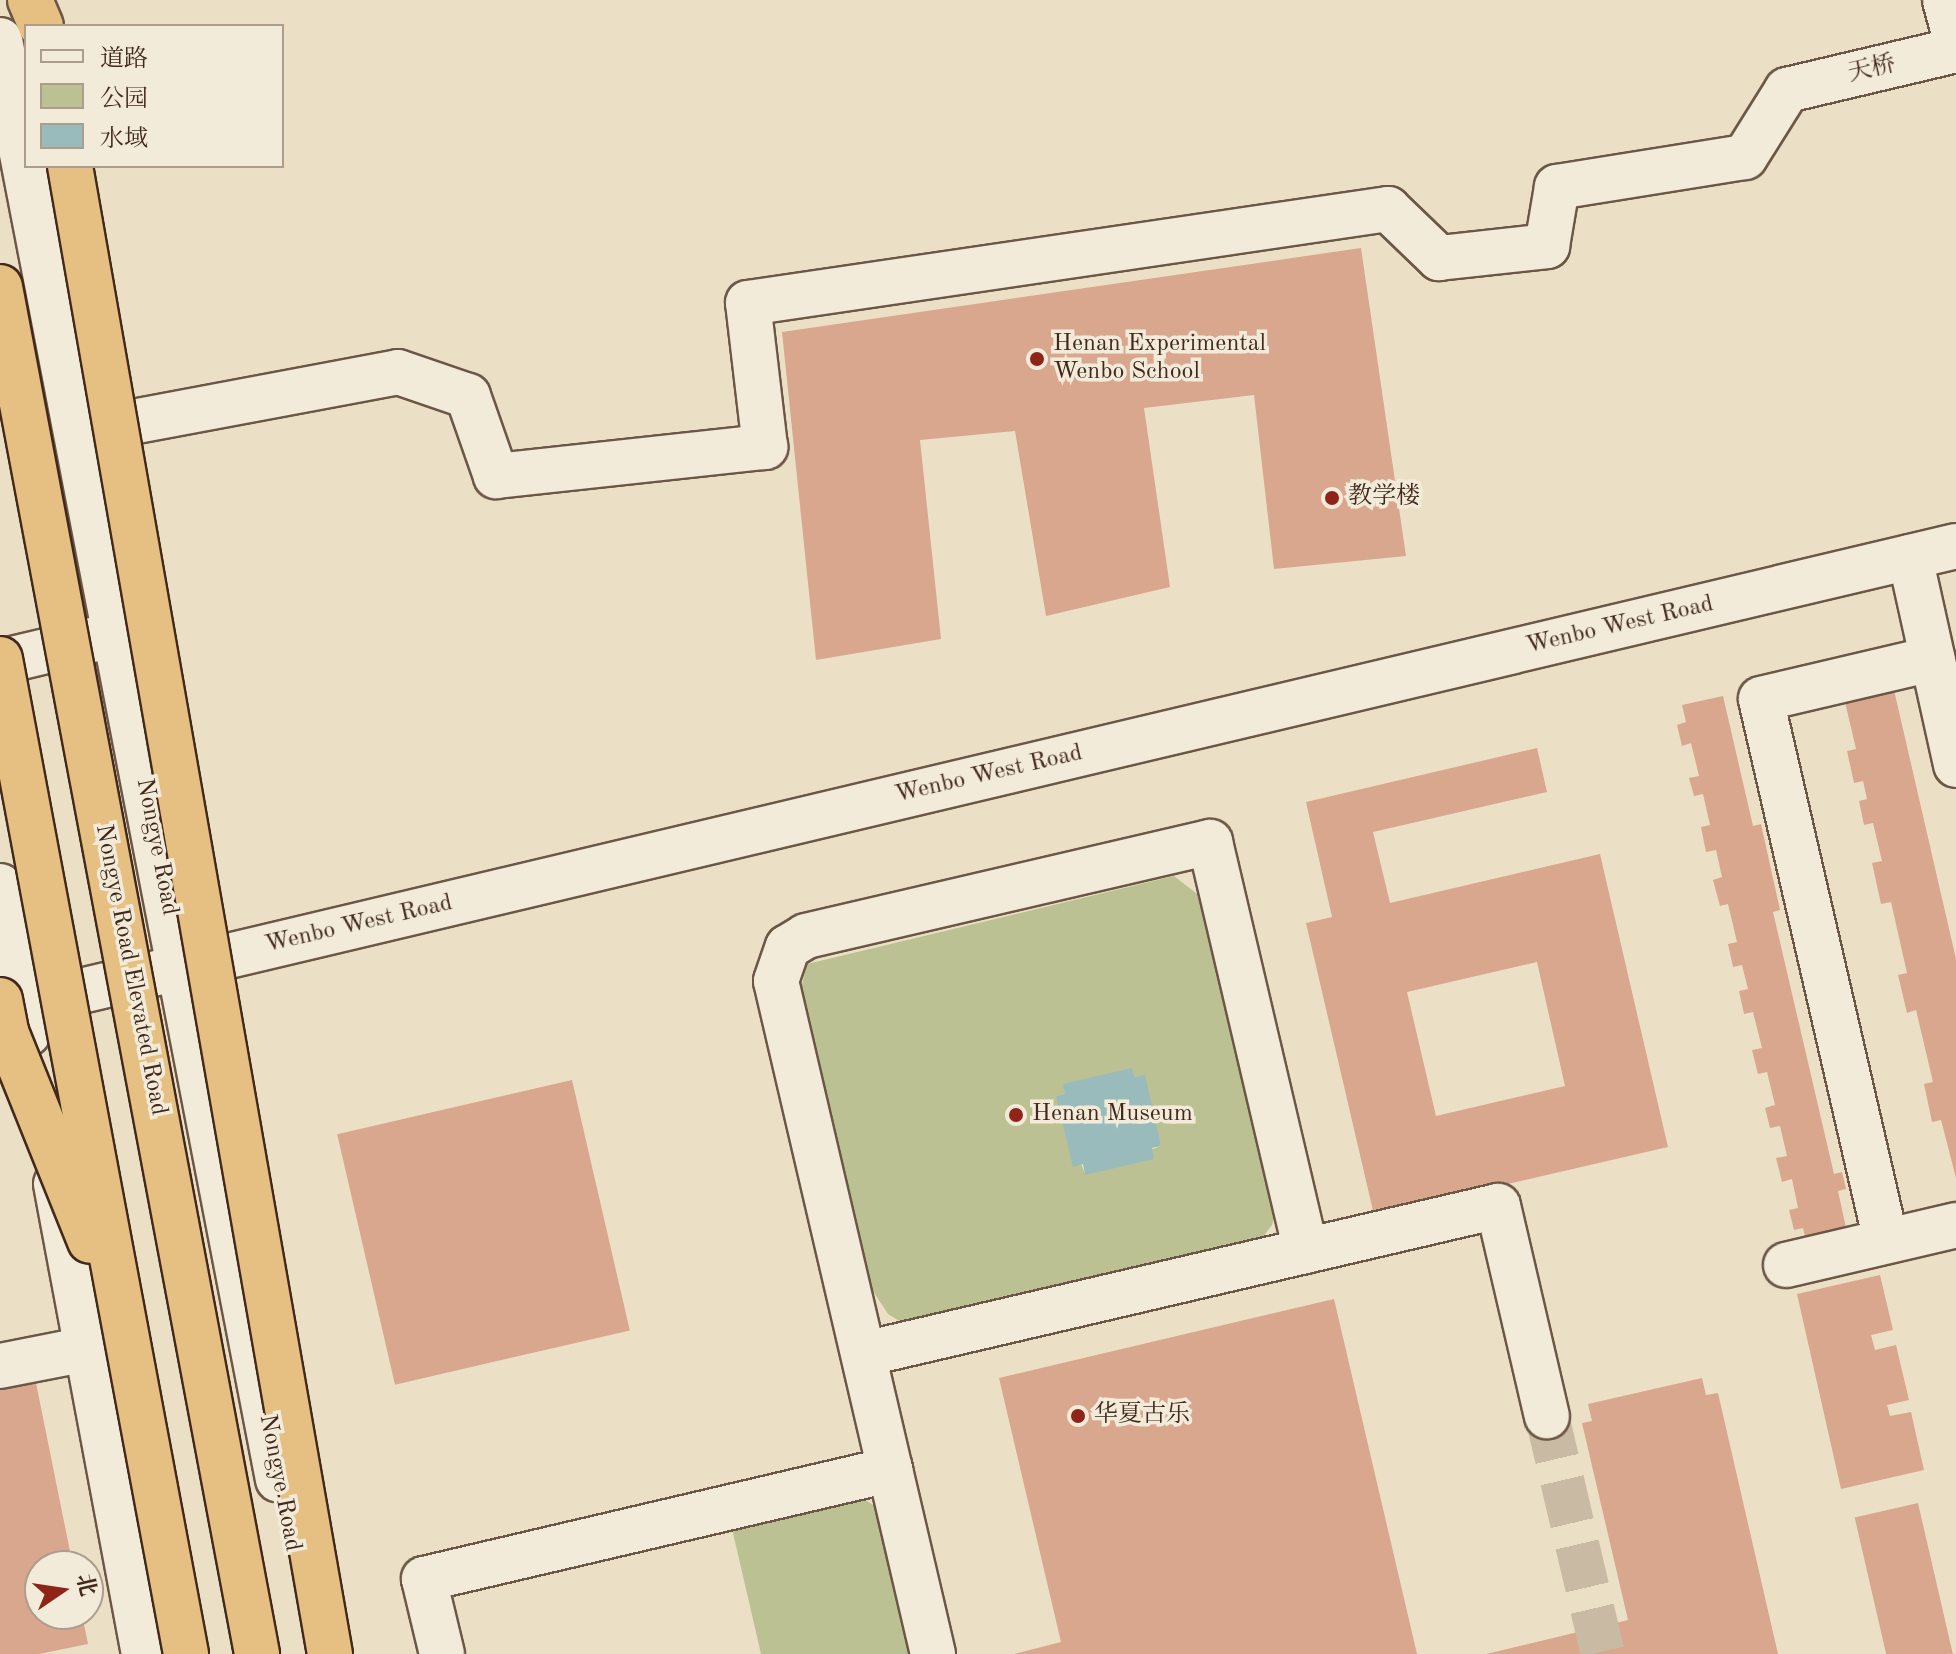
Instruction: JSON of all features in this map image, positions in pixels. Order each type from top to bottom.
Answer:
[{"type":"highway","points":[[30,0],[40,24]]},
{"type":"highway","points":[[70,168],[330,1654]]},
{"type":"highway","name":"Nongye Road Elevated Road","points":[[0,287],[257,1654]]},
{"type":"highway","points":[[0,660],[186,1654]]},
{"type":"highway","points":[[11,1002],[6,1032],[126,1333]]},
{"type":"street","points":[[1945,0],[1956,41]]},
{"type":"street","name":"Nongye Road","points":[[0,40],[24,164]]},
{"type":"street","name":"天桥","points":[[116,425],[398,372],[468,396],[496,476],[765,447],[748,303],[1388,209],[1439,258],[1547,246],[1557,187],[1745,157],[1787,90],[1956,50]]},
{"type":"street","name":"Nongye Road","points":[[25,168],[312,1654]]},
{"type":"street","name":"Wenbo West Road","points":[[11,1002],[180,967],[1956,546]]},
{"type":"street","points":[[1910,557],[1956,765]]},
{"type":"street","points":[[0,660],[115,634]]},
{"type":"street","points":[[1886,1241],[1761,699],[1932,659]]},
{"type":"street","points":[[933,1654],[776,981],[788,947],[806,936],[1210,842],[1306,1251]]},
{"type":"street","points":[[0,886],[11,1002],[87,1349],[144,1654]]},
{"type":"street","points":[[864,1354],[1498,1206],[1547,1416]]},
{"type":"street","points":[[1786,1265],[1956,1225]]},
{"type":"street","points":[[0,1366],[87,1349]]},
{"type":"street","points":[[442,1654],[424,1579],[890,1470]]},
{"type":"green space","points":[[1174,876],[1205,900],[1277,1206],[1272,1225],[1260,1241],[901,1322],[888,1314],[871,1288],[799,997],[807,964]],"holes":[[[1132,1069],[1161,1146],[1085,1174],[1056,1096]]]},
{"type":"green space","points":[[854,1493],[883,1511],[921,1654],[761,1654],[730,1520]]},
{"type":"water","points":[[1132,1068],[1135,1077],[1145,1075],[1161,1146],[1152,1148],[1154,1159],[1085,1175],[1083,1164],[1073,1167],[1056,1096],[1065,1093],[1063,1084]]},
{"type":"building","name":"教学楼","points":[[1361,248],[1406,556],[1274,569],[1254,395],[1144,408],[1170,587],[1046,616],[1015,431],[920,440],[941,639],[816,660],[782,332]]},
{"type":"building","points":[[1894,690],[1956,959],[1956,1178],[1941,1120],[1932,1122],[1924,1084],[1933,1082],[1916,1010],[1907,1013],[1898,975],[1907,973],[1891,902],[1881,904],[1872,863],[1882,861],[1873,823],[1864,825],[1859,801],[1867,799],[1863,781],[1854,783],[1847,751],[1856,749],[1845,702]]},
{"type":"building","points":[[1723,696],[1753,826],[1761,824],[1780,910],[1773,912],[1834,1174],[1842,1172],[1846,1189],[1838,1191],[1848,1237],[1807,1246],[1803,1228],[1794,1230],[1789,1210],[1798,1208],[1792,1179],[1782,1182],[1776,1158],[1787,1156],[1780,1126],[1770,1128],[1765,1108],[1775,1105],[1767,1072],[1758,1074],[1752,1050],[1762,1048],[1753,1012],[1744,1014],[1739,991],[1748,989],[1742,965],[1733,967],[1728,944],[1737,942],[1728,904],[1720,906],[1713,880],[1722,877],[1716,850],[1706,852],[1701,827],[1710,825],[1703,794],[1694,796],[1689,778],[1699,776],[1691,743],[1682,746],[1677,725],[1686,722],[1682,705]]},
{"type":"building","points":[[1537,748],[1547,792],[1373,832],[1390,903],[1600,854],[1668,1147],[1374,1215],[1306,923],[1332,917],[1306,802]],"holes":[[[1537,962],[1565,1086],[1436,1116],[1407,992]]]},
{"type":"building","points":[[572,1080],[630,1330],[395,1385],[337,1134]]},
{"type":"building","points":[[1880,1275],[1893,1330],[1871,1335],[1875,1350],[1896,1345],[1909,1400],[1887,1405],[1890,1416],[1911,1412],[1924,1470],[1841,1489],[1797,1294]]},
{"type":"building","points":[[1334,1299],[1417,1654],[1014,1654],[1061,1642],[999,1378]]},
{"type":"building","points":[[35,1378],[70,1550],[24,1550],[24,1630],[85,1630],[88,1644],[39,1654],[0,1654],[0,1385]]},
{"type":"building","points":[[1702,1378],[1706,1395],[1718,1393],[1778,1654],[1486,1654],[1628,1620],[1582,1423],[1592,1421],[1588,1404]]},
{"type":"building","points":[[1918,1503],[1953,1654],[1886,1654],[1855,1518]]},
{"type":"tunnel","points":[[1547,1416],[1603,1654]]},
{"type":"place","name":"Henan Experimental Wenbo School","points":[[1037,359]]},
{"type":"place","name":"教学楼","points":[[1332,498]]},
{"type":"place","name":"Henan Museum","points":[[1016,1115]]},
{"type":"place","name":"华夏古乐","points":[[1078,1416]]}]
